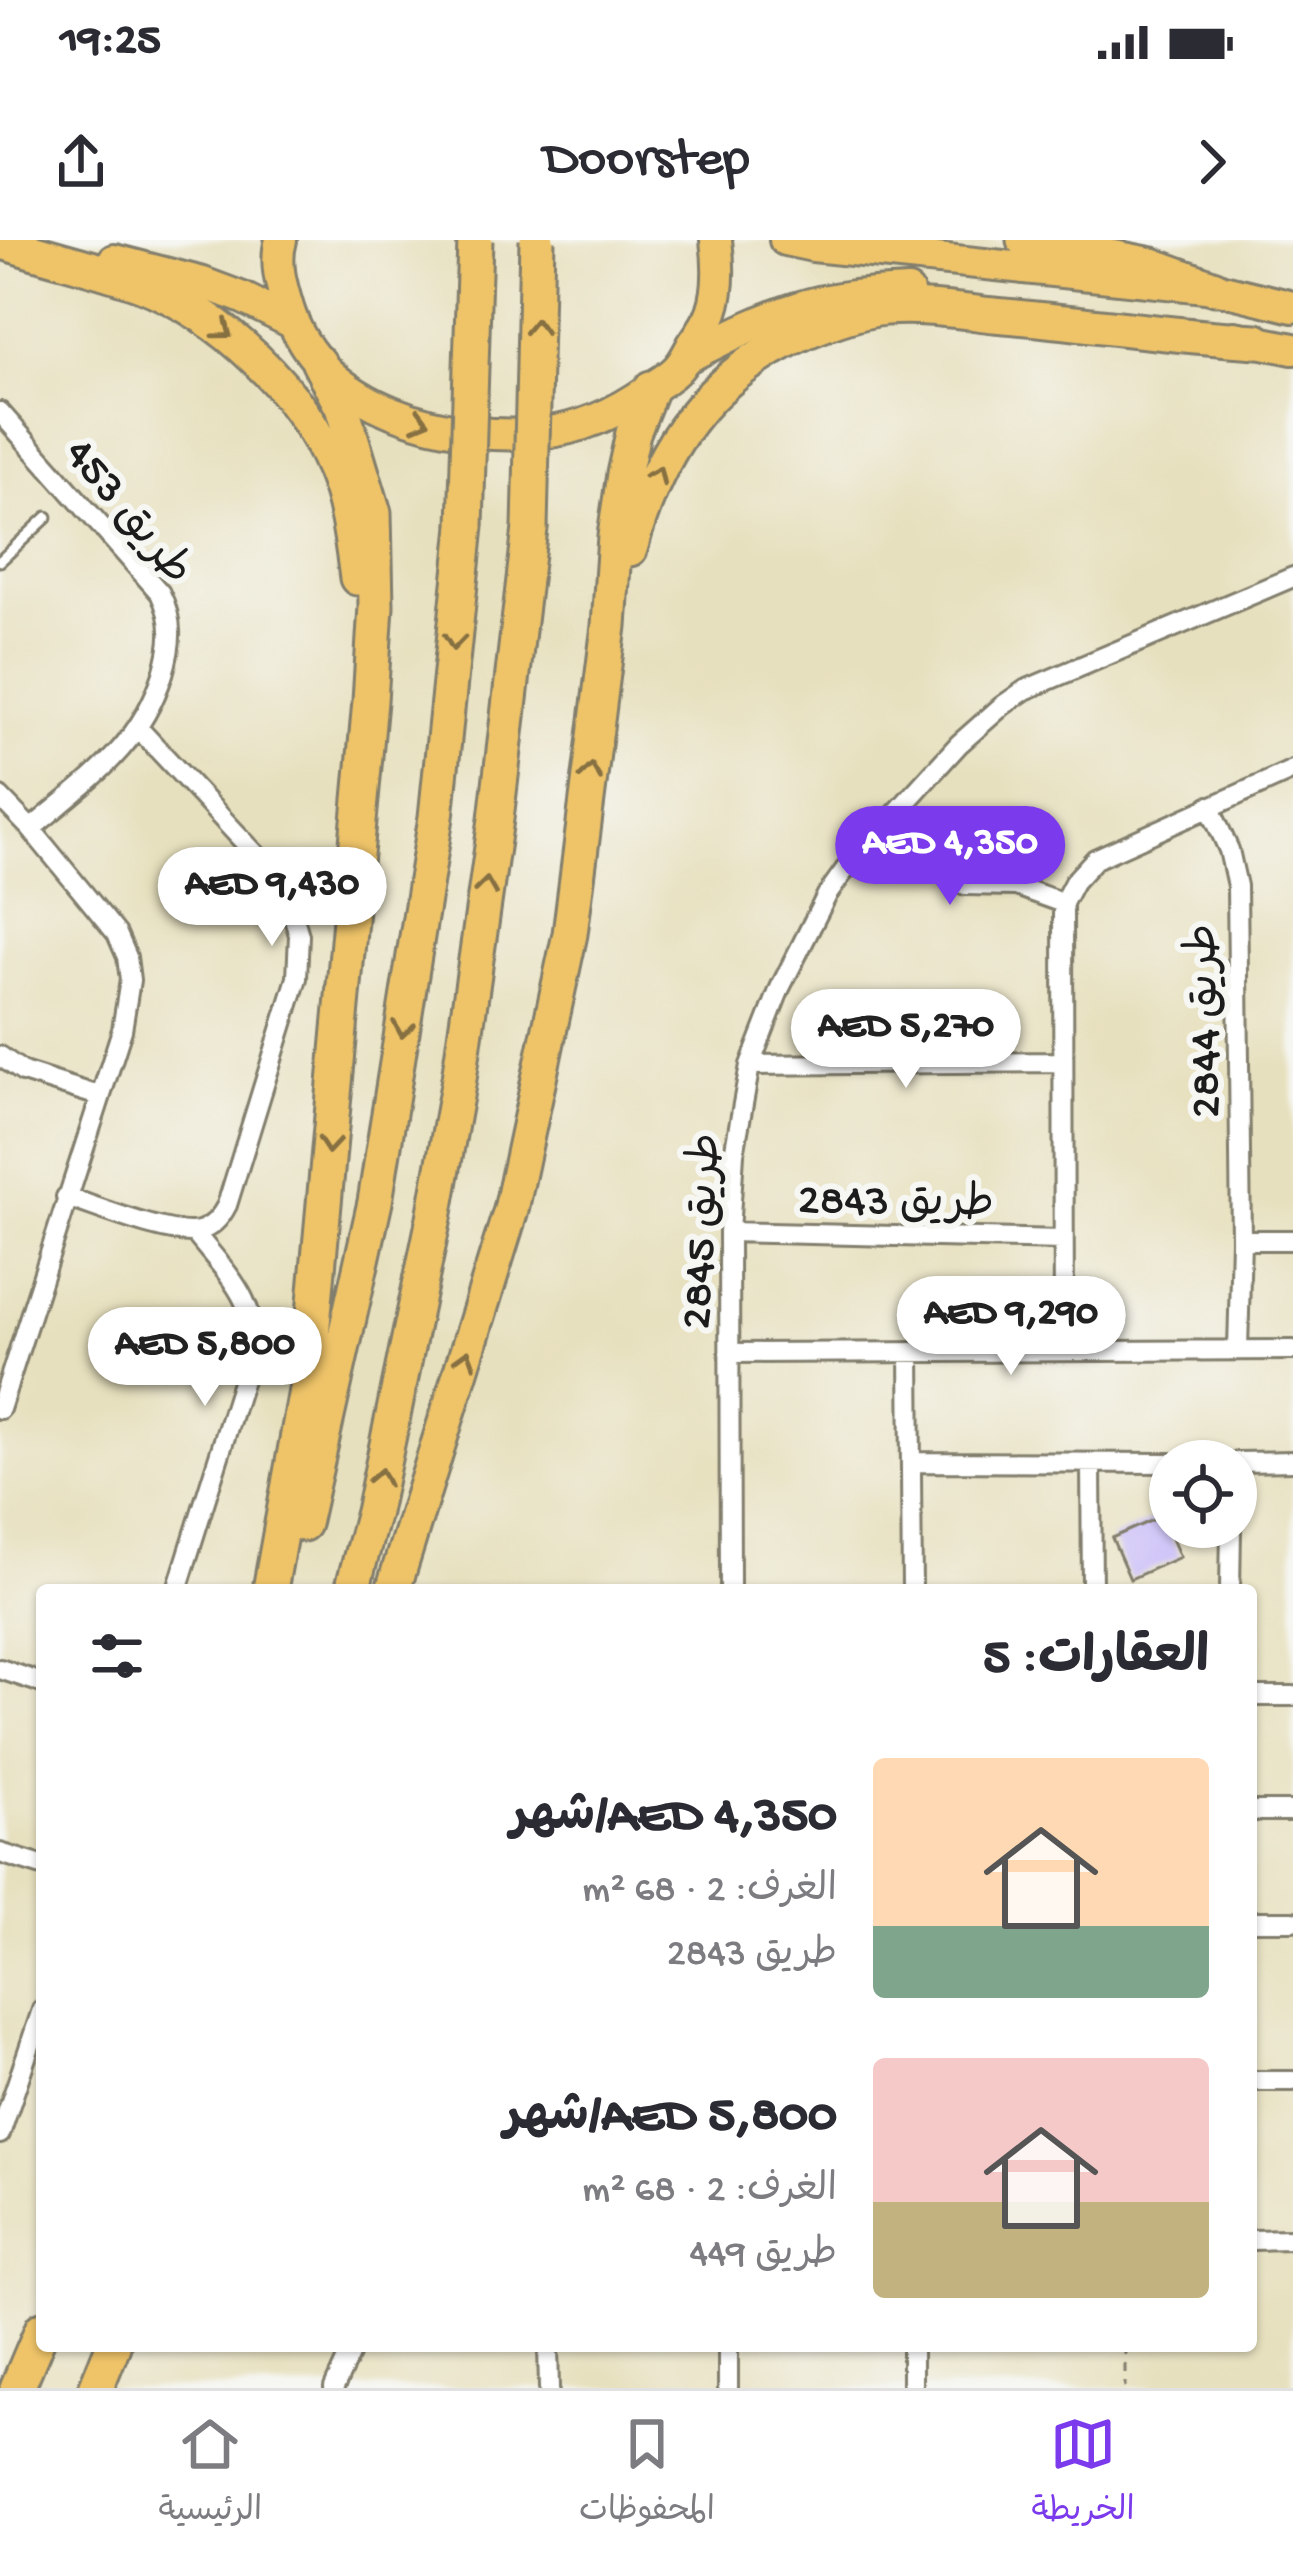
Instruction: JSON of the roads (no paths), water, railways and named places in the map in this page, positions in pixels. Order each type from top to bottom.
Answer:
[{"type":"highway","points":[[288,1584],[375,1202],[436,817],[466,526],[475,240]]},
{"type":"highway","points":[[353,1584],[434,1218],[496,819],[530,528],[537,240]]},
{"type":"highway","points":[[1024,240],[1152,265],[1215,288]]},
{"type":"highway","points":[[0,242],[142,284],[196,310],[273,377],[308,424],[334,470],[350,520],[361,602],[362,778]]},
{"type":"highway","points":[[609,626],[646,499],[688,423],[708,398],[757,356],[830,321],[885,308],[934,309],[1257,341]]},
{"type":"highway","points":[[271,1584],[308,1379],[376,606],[374,513],[341,407],[319,363]]},
{"type":"highway","points":[[395,1584],[511,1210],[570,934],[624,474],[633,433],[651,388]]},
{"type":"highway","points":[[17,2388],[36,2343]]},
{"type":"highway","points":[[96,2388],[111,2352]]},
{"type":"main road","points":[[45,240],[203,283],[293,323]]},
{"type":"main road","points":[[281,240],[280,282],[293,323],[319,363],[362,398],[404,417],[493,434],[545,433],[617,412],[677,370],[711,315],[717,287],[716,240]]},
{"type":"main road","points":[[785,240],[1215,288],[1293,307]]},
{"type":"main road","points":[[684,359],[797,308],[855,295],[915,292],[1089,312],[1293,349]]},
{"type":"street","name":"طريق 453","points":[[0,412],[150,581],[171,620],[170,650],[156,696],[139,729],[120,752],[31,829]]},
{"type":"street","name":"طريق 2845","points":[[730,1584],[729,1232],[734,1154],[750,1064],[780,988],[827,895],[958,744],[1025,689],[1293,577]]},
{"type":"street","points":[[66,1197],[173,1231],[194,1232],[214,1223],[227,1205],[297,978],[299,935],[276,876],[139,729]]},
{"type":"street","points":[[1064,1351],[1063,903],[1095,859],[1293,770]]},
{"type":"street","points":[[0,797],[117,934],[130,980],[122,1030],[0,1409]]},
{"type":"street","name":"طريق 2844","points":[[1209,806],[1229,850],[1237,886],[1238,1349]]},
{"type":"street","points":[[888,822],[952,881],[1016,886],[1063,903]]},
{"type":"street","points":[[0,1056],[22,1072],[99,1096]]},
{"type":"street","points":[[750,1064],[1063,1062]]},
{"type":"street","points":[[179,1584],[254,1332],[244,1298],[194,1232]]},
{"type":"street","name":"طريق 2843","points":[[729,1232],[1062,1240]]},
{"type":"street","points":[[1241,1240],[1293,1240]]},
{"type":"street","points":[[729,1353],[1293,1349]]},
{"type":"street","points":[[910,1352],[912,1584]]},
{"type":"street","points":[[1257,1462],[1293,1461]]},
{"type":"street","points":[[911,1462],[1149,1463]]},
{"type":"street","points":[[1091,1464],[1092,1584]]},
{"type":"street","points":[[1230,1584],[1231,1548]]},
{"type":"street","points":[[0,1669],[36,1681]]},
{"type":"street","points":[[1257,1696],[1293,1696]]},
{"type":"street","points":[[1257,1811],[1293,1811]]},
{"type":"street","points":[[0,1853],[36,1864]]},
{"type":"street","points":[[1257,1921],[1293,1921]]},
{"type":"street","points":[[0,2134],[36,2027]]},
{"type":"street","points":[[1257,2081],[1293,2081]]},
{"type":"street","points":[[1257,2240],[1293,2240]]},
{"type":"street","points":[[334,2388],[350,2352]]},
{"type":"street","points":[[548,2352],[549,2388]]},
{"type":"street","points":[[728,2352],[728,2388]]},
{"type":"street","points":[[912,2352],[912,2388]]},
{"type":"lane","points":[[0,561],[47,517]]}]
